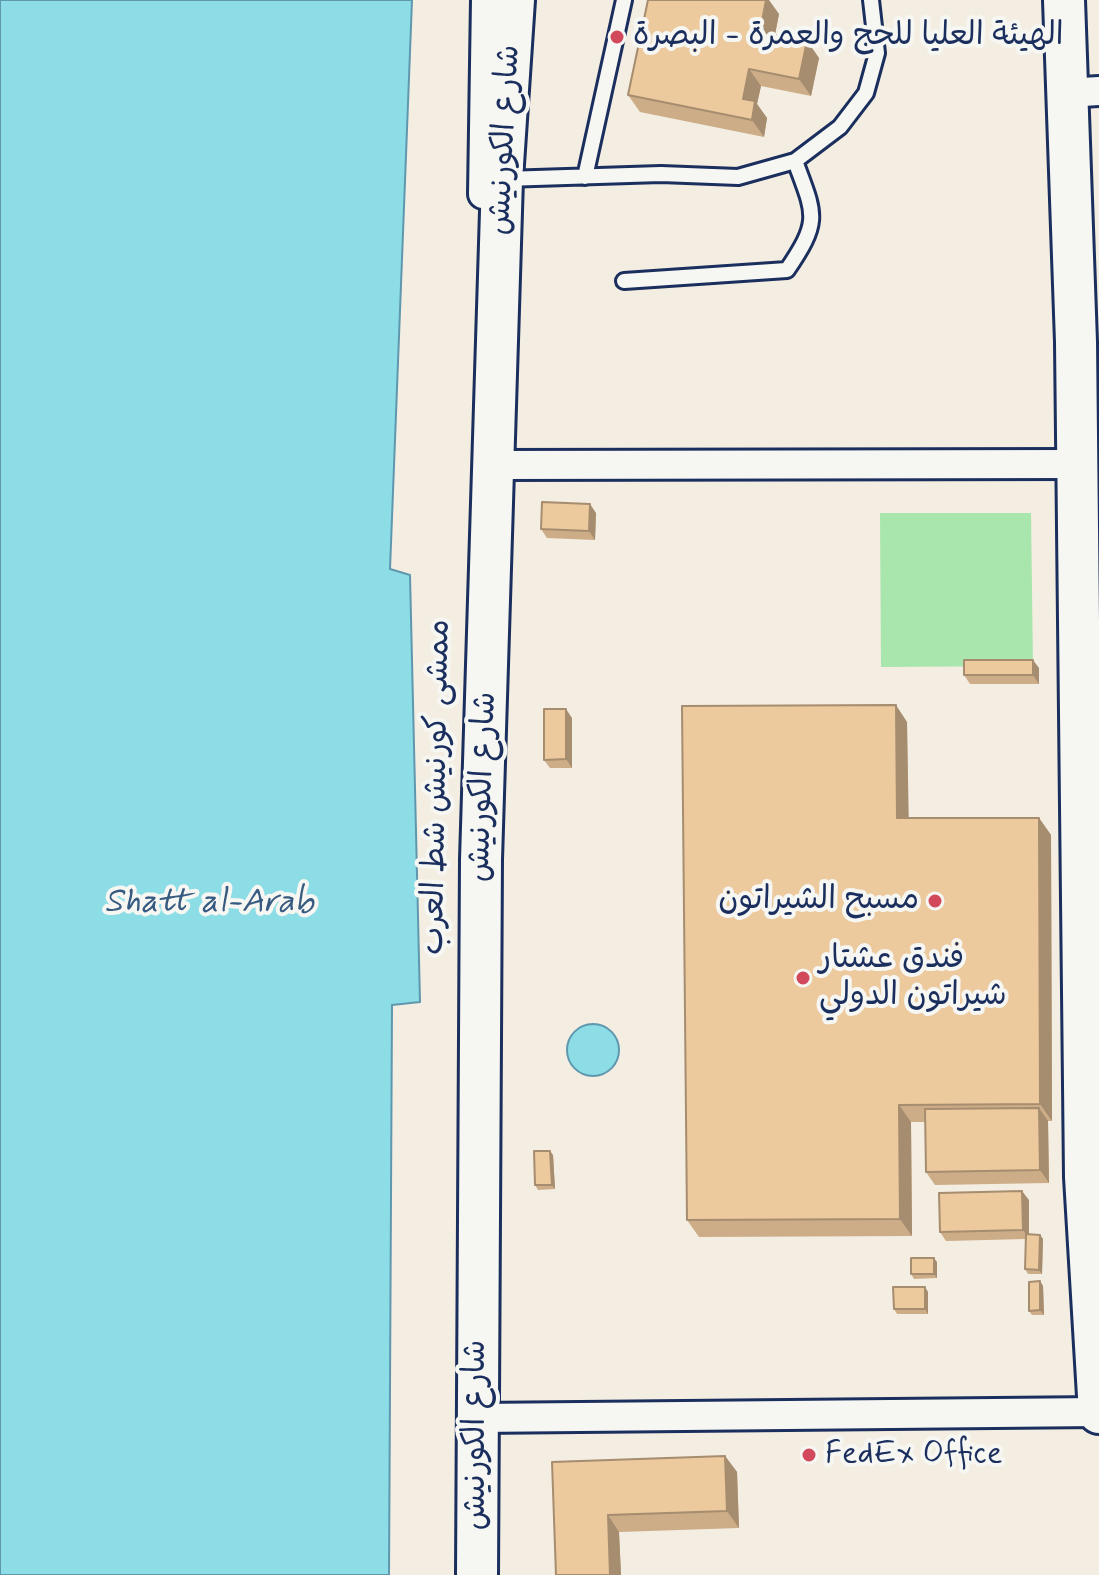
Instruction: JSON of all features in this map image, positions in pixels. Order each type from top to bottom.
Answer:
[{"type":"main road","name":"شارع الكورنيش","points":[[477,1575],[481,859],[502,179],[514,0]]},
{"type":"main road","points":[[1064,0],[1083,92],[1087,341],[1076,464],[1088,575],[1092,1176],[1099,1412]]},
{"type":"street","name":"ممشى كورنيش شط العرب","points":[[458,1575],[486,0]]},
{"type":"street","points":[[495,465],[1076,464]]},
{"type":"street","points":[[476,1418],[1099,1412]]},
{"type":"lane","points":[[585,177],[624,0]]},
{"type":"lane","points":[[502,179],[661,174],[738,177],[795,161],[840,127],[866,93],[877,53],[871,0]]},
{"type":"lane","points":[[624,281],[787,270],[809,238],[813,211],[795,161]]},
{"type":"green space","points":[[880,513],[1031,513],[1033,666],[881,667]]},
{"type":"water","name":"Shatt al-Arab","points":[[0,0],[412,0],[390,569],[410,575],[420,1002],[392,1005],[389,1575],[0,1575]]},
{"type":"water","points":[[593,1024],[611,1032],[619,1050],[611,1068],[593,1076],[575,1068],[567,1050],[575,1032]]},
{"type":"building","points":[[648,0],[766,0],[760,32],[807,41],[799,79],[749,69],[743,99],[755,101],[752,120],[628,95]]},
{"type":"building","points":[[542,502],[590,504],[589,531],[541,529]]},
{"type":"building","points":[[964,660],[1033,660],[1033,675],[964,675]]},
{"type":"building","name":"فندق عشتار شيراتون الدولي","points":[[896,705],[897,818],[1039,818],[1040,1104],[899,1105],[900,1219],[687,1220],[682,706]]},
{"type":"building","points":[[544,709],[566,709],[566,759],[544,760]]},
{"type":"building","points":[[1039,1108],[1040,1170],[926,1172],[925,1109]]},
{"type":"building","points":[[534,1151],[550,1151],[552,1185],[535,1185]]},
{"type":"building","points":[[1022,1191],[1023,1230],[940,1232],[939,1193]]},
{"type":"building","points":[[1026,1234],[1040,1235],[1039,1270],[1025,1269]]},
{"type":"building","points":[[911,1258],[934,1258],[934,1274],[911,1274]]},
{"type":"building","points":[[1040,1281],[1040,1310],[1029,1311],[1029,1282]]},
{"type":"building","points":[[893,1287],[925,1287],[925,1309],[894,1309]]},
{"type":"building","points":[[725,1456],[727,1511],[608,1515],[610,1575],[556,1575],[552,1462]]},
{"type":"place","name":"الهيئة العليا للحج والعمرة - البصرة","points":[[617,37]]},
{"type":"place","name":"مسبح الشيراتون","points":[[935,901]]},
{"type":"place","name":"فندق عشتار شيراتون الدولي","points":[[803,978]]},
{"type":"place","name":"FedEx Office","points":[[809,1455]]}]
